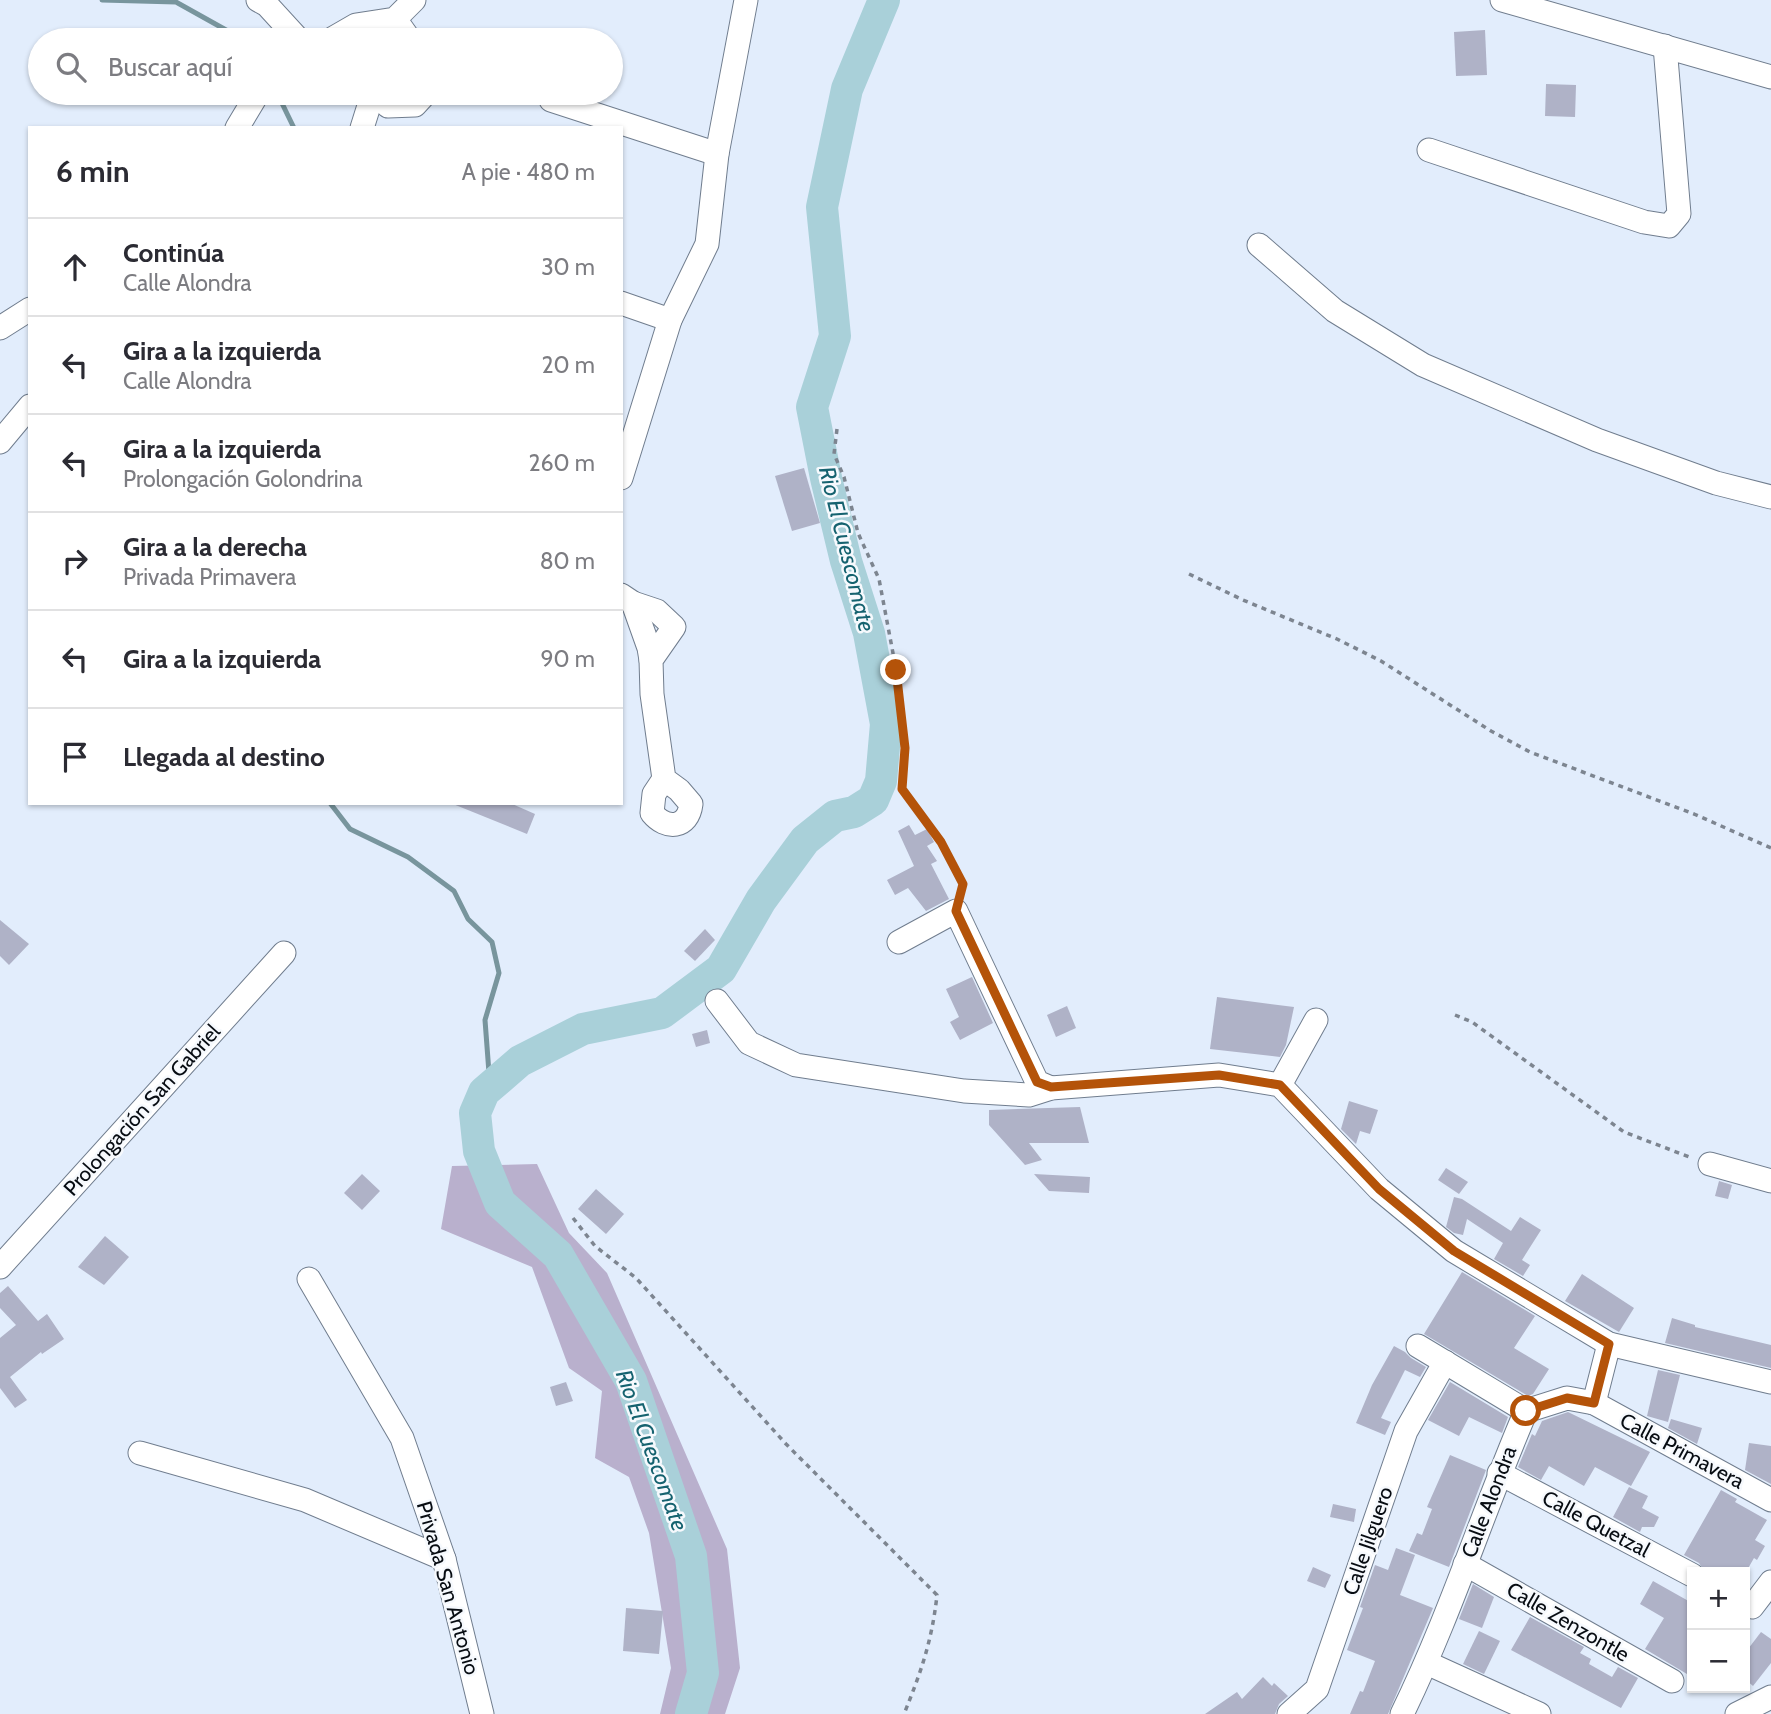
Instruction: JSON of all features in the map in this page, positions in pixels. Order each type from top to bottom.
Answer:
[{"type":"street","points":[[258,0],[267,5],[288,28]]},
{"type":"street","points":[[371,28],[395,19],[414,0]]},
{"type":"street","points":[[623,472],[670,320],[707,244],[717,154],[746,0]]},
{"type":"street","points":[[1502,0],[1771,77]]},
{"type":"street","points":[[395,19],[401,28]]},
{"type":"street","points":[[1429,150],[1644,222],[1670,226],[1679,214],[1665,46]]},
{"type":"street","points":[[238,126],[251,105]]},
{"type":"street","points":[[363,126],[370,105]]},
{"type":"street","points":[[387,105],[415,105]]},
{"type":"street","points":[[566,105],[717,154]]},
{"type":"street","points":[[1259,245],[1335,311],[1423,365],[1597,440],[1716,484],[1771,497]]},
{"type":"street","points":[[623,304],[670,320]]},
{"type":"street","points":[[0,328],[28,310]]},
{"type":"street","points":[[0,442],[28,408]]},
{"type":"street","points":[[627,599],[657,611],[674,626],[650,660],[664,779]]},
{"type":"street","points":[[899,942],[956,911],[1037,1082],[1051,1087]]},
{"type":"street","name":"Prolongación San Gabriel","points":[[0,1267],[284,953]]},
{"type":"street","points":[[717,1001],[749,1043],[796,1065],[964,1091],[1030,1096],[1051,1087],[1219,1075],[1280,1085],[1379,1189],[1454,1251],[1609,1344],[1771,1382]]},
{"type":"street","points":[[1280,1085],[1316,1020]]},
{"type":"street","points":[[1710,1164],[1771,1181]]},
{"type":"street","name":"Privada San Antonio","points":[[309,1279],[402,1438],[444,1559],[482,1714]]},
{"type":"street","points":[[1418,1346],[1526,1411],[1567,1398],[1594,1403],[1609,1344]]},
{"type":"street","name":"Calle Jilguero","points":[[1289,1714],[1317,1689],[1406,1431],[1445,1362]]},
{"type":"street","name":"Calle Primavera","points":[[1594,1403],[1761,1488],[1771,1500]]},
{"type":"street","name":"Calle Alondra","points":[[1402,1714],[1427,1663],[1526,1411]]},
{"type":"street","points":[[140,1453],[305,1500],[444,1559]]},
{"type":"street","name":"Calle Quetzal","points":[[1499,1474],[1687,1572]]},
{"type":"street","name":"Calle Zenzontle","points":[[1465,1564],[1672,1681]]},
{"type":"street","points":[[1756,1610],[1771,1582]]},
{"type":"street","points":[[1427,1663],[1539,1714]]},
{"type":"street","points":[[1737,1714],[1771,1696]]},
{"type":"path","points":[[837,429],[834,454],[844,477],[858,533],[879,579],[896,670],[905,748],[902,789],[941,842],[963,884],[956,911]]},
{"type":"path","points":[[1189,574],[1381,661],[1490,731],[1530,752],[1693,814],[1771,848]]},
{"type":"path","points":[[1455,1015],[1483,1030],[1623,1132],[1710,1164]]},
{"type":"path","points":[[573,1218],[595,1246],[636,1278],[786,1444],[937,1595],[933,1632],[922,1670],[904,1714]]},
{"type":"shaded area","points":[[537,1164],[569,1233],[607,1273],[727,1549],[740,1668],[725,1714],[660,1714],[671,1668],[649,1533],[629,1477],[595,1458],[602,1391],[569,1368],[532,1267],[441,1229],[452,1166]]},
{"type":"building","points":[[1485,30],[1487,75],[1456,76],[1454,32]]},
{"type":"building","points":[[1546,84],[1576,85],[1575,117],[1545,116]]},
{"type":"building","points":[[804,468],[820,523],[792,531],[775,476]]},
{"type":"building","points":[[455,805],[515,805],[535,814],[527,834]]},
{"type":"building","points":[[909,825],[915,835],[927,829],[934,842],[927,846],[937,861],[931,864],[949,899],[926,911],[908,888],[895,895],[887,880],[914,866],[898,831]]},
{"type":"building","points":[[0,920],[29,944],[9,965],[0,956]]},
{"type":"building","points":[[705,929],[715,940],[695,961],[684,951]]},
{"type":"building","points":[[972,977],[993,1023],[960,1040],[950,1022],[959,1017],[946,989]]},
{"type":"building","points":[[1217,997],[1294,1007],[1286,1045],[1280,1057],[1210,1049]]},
{"type":"building","points":[[1067,1006],[1076,1028],[1056,1037],[1047,1015]]},
{"type":"building","points":[[707,1030],[710,1043],[696,1047],[692,1034]]},
{"type":"building","points":[[1349,1101],[1378,1110],[1370,1134],[1360,1131],[1356,1144],[1341,1129]]},
{"type":"building","points":[[1080,1107],[1089,1143],[1029,1143],[1042,1160],[1025,1165],[989,1125],[989,1110]]},
{"type":"building","points":[[1446,1168],[1468,1182],[1459,1194],[1438,1180]]},
{"type":"building","points":[[362,1174],[380,1191],[362,1210],[344,1193]]},
{"type":"building","points":[[1034,1174],[1090,1177],[1089,1193],[1049,1191]]},
{"type":"building","points":[[1719,1181],[1732,1185],[1728,1199],[1715,1196]]},
{"type":"building","points":[[596,1189],[624,1214],[606,1234],[578,1209]]},
{"type":"building","points":[[1454,1197],[1462,1199],[1511,1231],[1520,1217],[1541,1230],[1522,1260],[1530,1265],[1523,1276],[1494,1259],[1503,1243],[1467,1219],[1463,1235],[1446,1227]]},
{"type":"building","points":[[105,1236],[129,1257],[104,1285],[78,1267]]},
{"type":"building","points":[[1462,1272],[1535,1316],[1514,1348],[1549,1369],[1533,1394],[1528,1396],[1424,1334]]},
{"type":"building","points":[[1582,1274],[1634,1308],[1619,1332],[1565,1301]]},
{"type":"building","points":[[8,1286],[38,1321],[47,1314],[64,1339],[42,1354],[41,1352],[10,1377],[27,1400],[15,1408],[0,1388],[0,1338],[16,1325],[0,1308],[0,1293]]},
{"type":"building","points":[[1672,1318],[1695,1327],[1771,1345],[1771,1368],[1665,1343]]},
{"type":"building","points":[[1394,1346],[1426,1367],[1420,1377],[1405,1370],[1381,1418],[1391,1422],[1385,1435],[1356,1423],[1372,1385]]},
{"type":"building","points":[[1658,1370],[1680,1375],[1668,1422],[1647,1416]]},
{"type":"building","points":[[566,1382],[573,1401],[556,1406],[550,1387]]},
{"type":"building","points":[[1450,1382],[1508,1417],[1502,1433],[1469,1417],[1459,1436],[1428,1420]]},
{"type":"building","points":[[1568,1412],[1650,1452],[1631,1486],[1595,1467],[1584,1486],[1549,1466],[1541,1480],[1518,1467],[1532,1434],[1535,1436],[1542,1421]]},
{"type":"building","points":[[1671,1419],[1702,1428],[1697,1444],[1668,1428]]},
{"type":"building","points":[[1749,1443],[1771,1446],[1771,1484],[1745,1470]]},
{"type":"building","points":[[1450,1455],[1486,1470],[1449,1567],[1409,1551],[1417,1533],[1422,1535],[1432,1509],[1427,1507]]},
{"type":"building","points":[[1629,1487],[1648,1496],[1642,1508],[1659,1517],[1654,1527],[1642,1527],[1640,1532],[1613,1517]]},
{"type":"building","points":[[1721,1490],[1737,1499],[1735,1502],[1767,1520],[1755,1540],[1765,1546],[1757,1560],[1754,1558],[1749,1567],[1702,1567],[1684,1555]]},
{"type":"building","points":[[1333,1504],[1356,1509],[1354,1522],[1330,1517]]},
{"type":"building","points":[[1396,1548],[1415,1555],[1400,1595],[1433,1608],[1388,1714],[1350,1714],[1360,1691],[1363,1692],[1375,1661],[1347,1650],[1375,1565],[1388,1570]]},
{"type":"building","points":[[1313,1567],[1331,1575],[1325,1588],[1307,1581]]},
{"type":"building","points":[[1653,1581],[1687,1600],[1687,1674],[1645,1649],[1664,1618],[1640,1604]]},
{"type":"building","points":[[1473,1584],[1494,1597],[1482,1628],[1459,1619]]},
{"type":"building","points":[[626,1608],[663,1611],[659,1654],[623,1651]]},
{"type":"building","points":[[1530,1617],[1584,1647],[1580,1653],[1591,1659],[1589,1664],[1612,1677],[1618,1667],[1638,1678],[1621,1708],[1511,1650]]},
{"type":"building","points":[[1479,1631],[1500,1641],[1484,1674],[1463,1664]]},
{"type":"building","points":[[1761,1632],[1771,1639],[1771,1663],[1753,1686],[1750,1683],[1750,1646]]},
{"type":"building","points":[[1263,1677],[1288,1696],[1279,1704],[1275,1714],[1205,1714],[1237,1692],[1242,1699]]},
{"type":"waterway","points":[[102,0],[176,2],[223,28]]},
{"type":"waterway","name":"Rio El Cuescomate","points":[[691,1714],[703,1673],[691,1556],[631,1381],[558,1255],[500,1203],[479,1151],[475,1113],[484,1092],[520,1061],[583,1029],[662,1013],[721,969],[761,900],[805,840],[835,816],[854,812],[873,800],[881,781],[886,724],[869,633],[846,561],[812,407],[835,336],[822,207],[847,89],[884,0]]},
{"type":"waterway","points":[[283,105],[293,126]]},
{"type":"waterway","points":[[332,805],[350,829],[408,857],[454,891],[468,919],[492,942],[499,973],[485,1020],[489,1073],[484,1092]]},
{"type":"route","points":[[896,670],[905,748],[902,789],[941,842],[963,884],[956,911],[1037,1082],[1051,1087],[1090,1086],[1219,1075],[1280,1085],[1379,1189],[1454,1251],[1609,1344],[1594,1403],[1567,1398],[1526,1411]]}]
